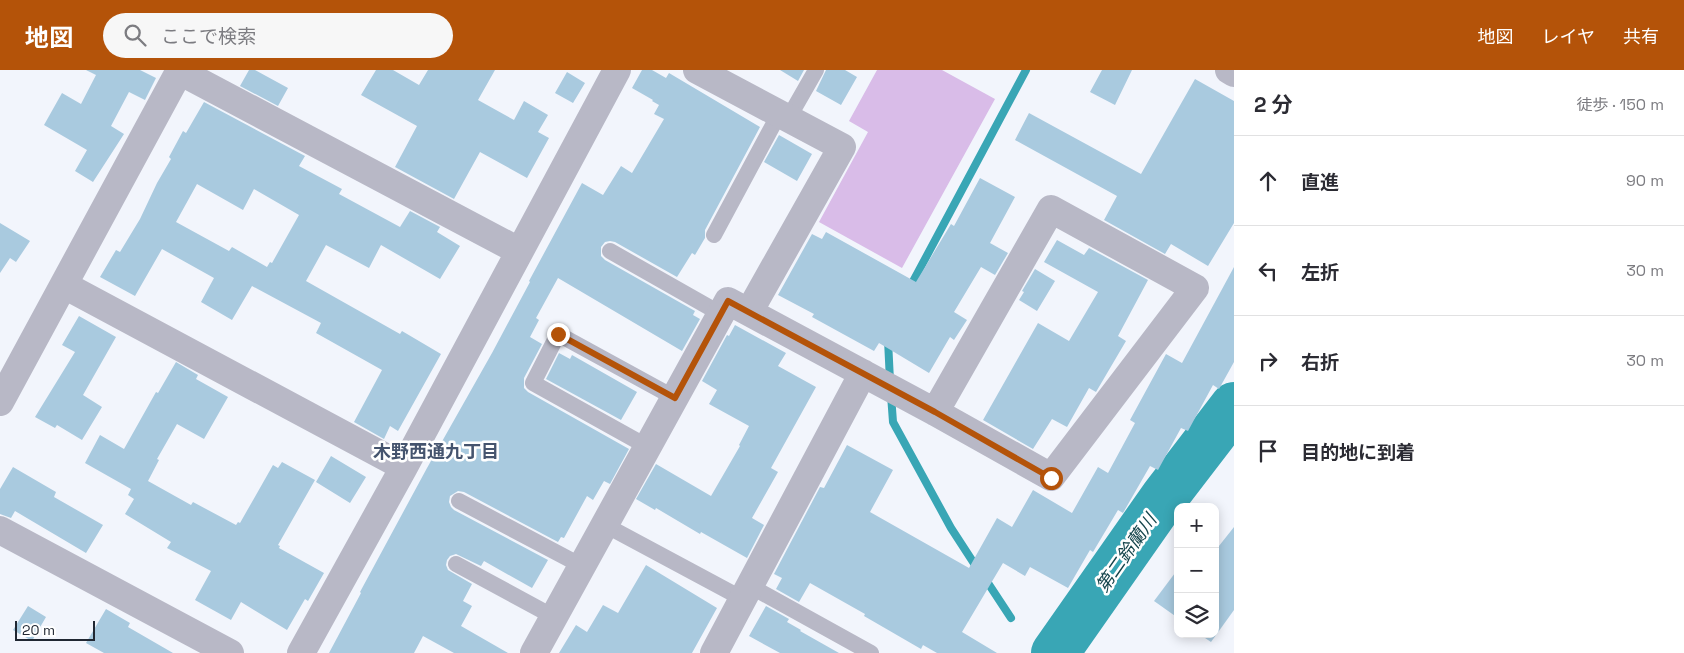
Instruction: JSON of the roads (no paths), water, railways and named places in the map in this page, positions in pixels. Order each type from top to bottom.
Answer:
[{"type":"street","points":[[0,402],[180,70],[519,251]]},
{"type":"street","points":[[301,653],[404,467],[618,70]]},
{"type":"street","points":[[697,70],[842,147],[749,312]]},
{"type":"street","points":[[1229,70],[1234,73]]},
{"type":"street","points":[[534,653],[728,301],[935,412],[1051,478],[1195,288],[1051,209],[935,412]]},
{"type":"street","points":[[64,285],[404,467]]},
{"type":"street","points":[[717,652],[746,592],[863,373]]},
{"type":"street","points":[[0,530],[230,653]]},
{"type":"lane","points":[[714,235],[784,116],[816,70]]},
{"type":"lane","points":[[610,251],[721,314]]},
{"type":"lane","points":[[648,447],[533,383],[558,334],[675,398]]},
{"type":"lane","points":[[459,501],[582,566]]},
{"type":"lane","points":[[605,525],[871,653]]},
{"type":"lane","points":[[456,564],[554,617]]},
{"type":"waterway","points":[[909,289],[1026,70]]},
{"type":"waterway","points":[[888,340],[890,381]]},
{"type":"waterway","points":[[891,395],[893,422],[951,528],[977,568]]},
{"type":"waterway","name":"第二鈴蘭川","points":[[1055,653],[1165,496],[1234,406]]},
{"type":"waterway","points":[[984,577],[1011,618]]},
{"type":"waterway","points":[[1044,649],[1052,653]]},
{"type":"district","name":"木野西通九丁目","points":[[436,451]]}]
